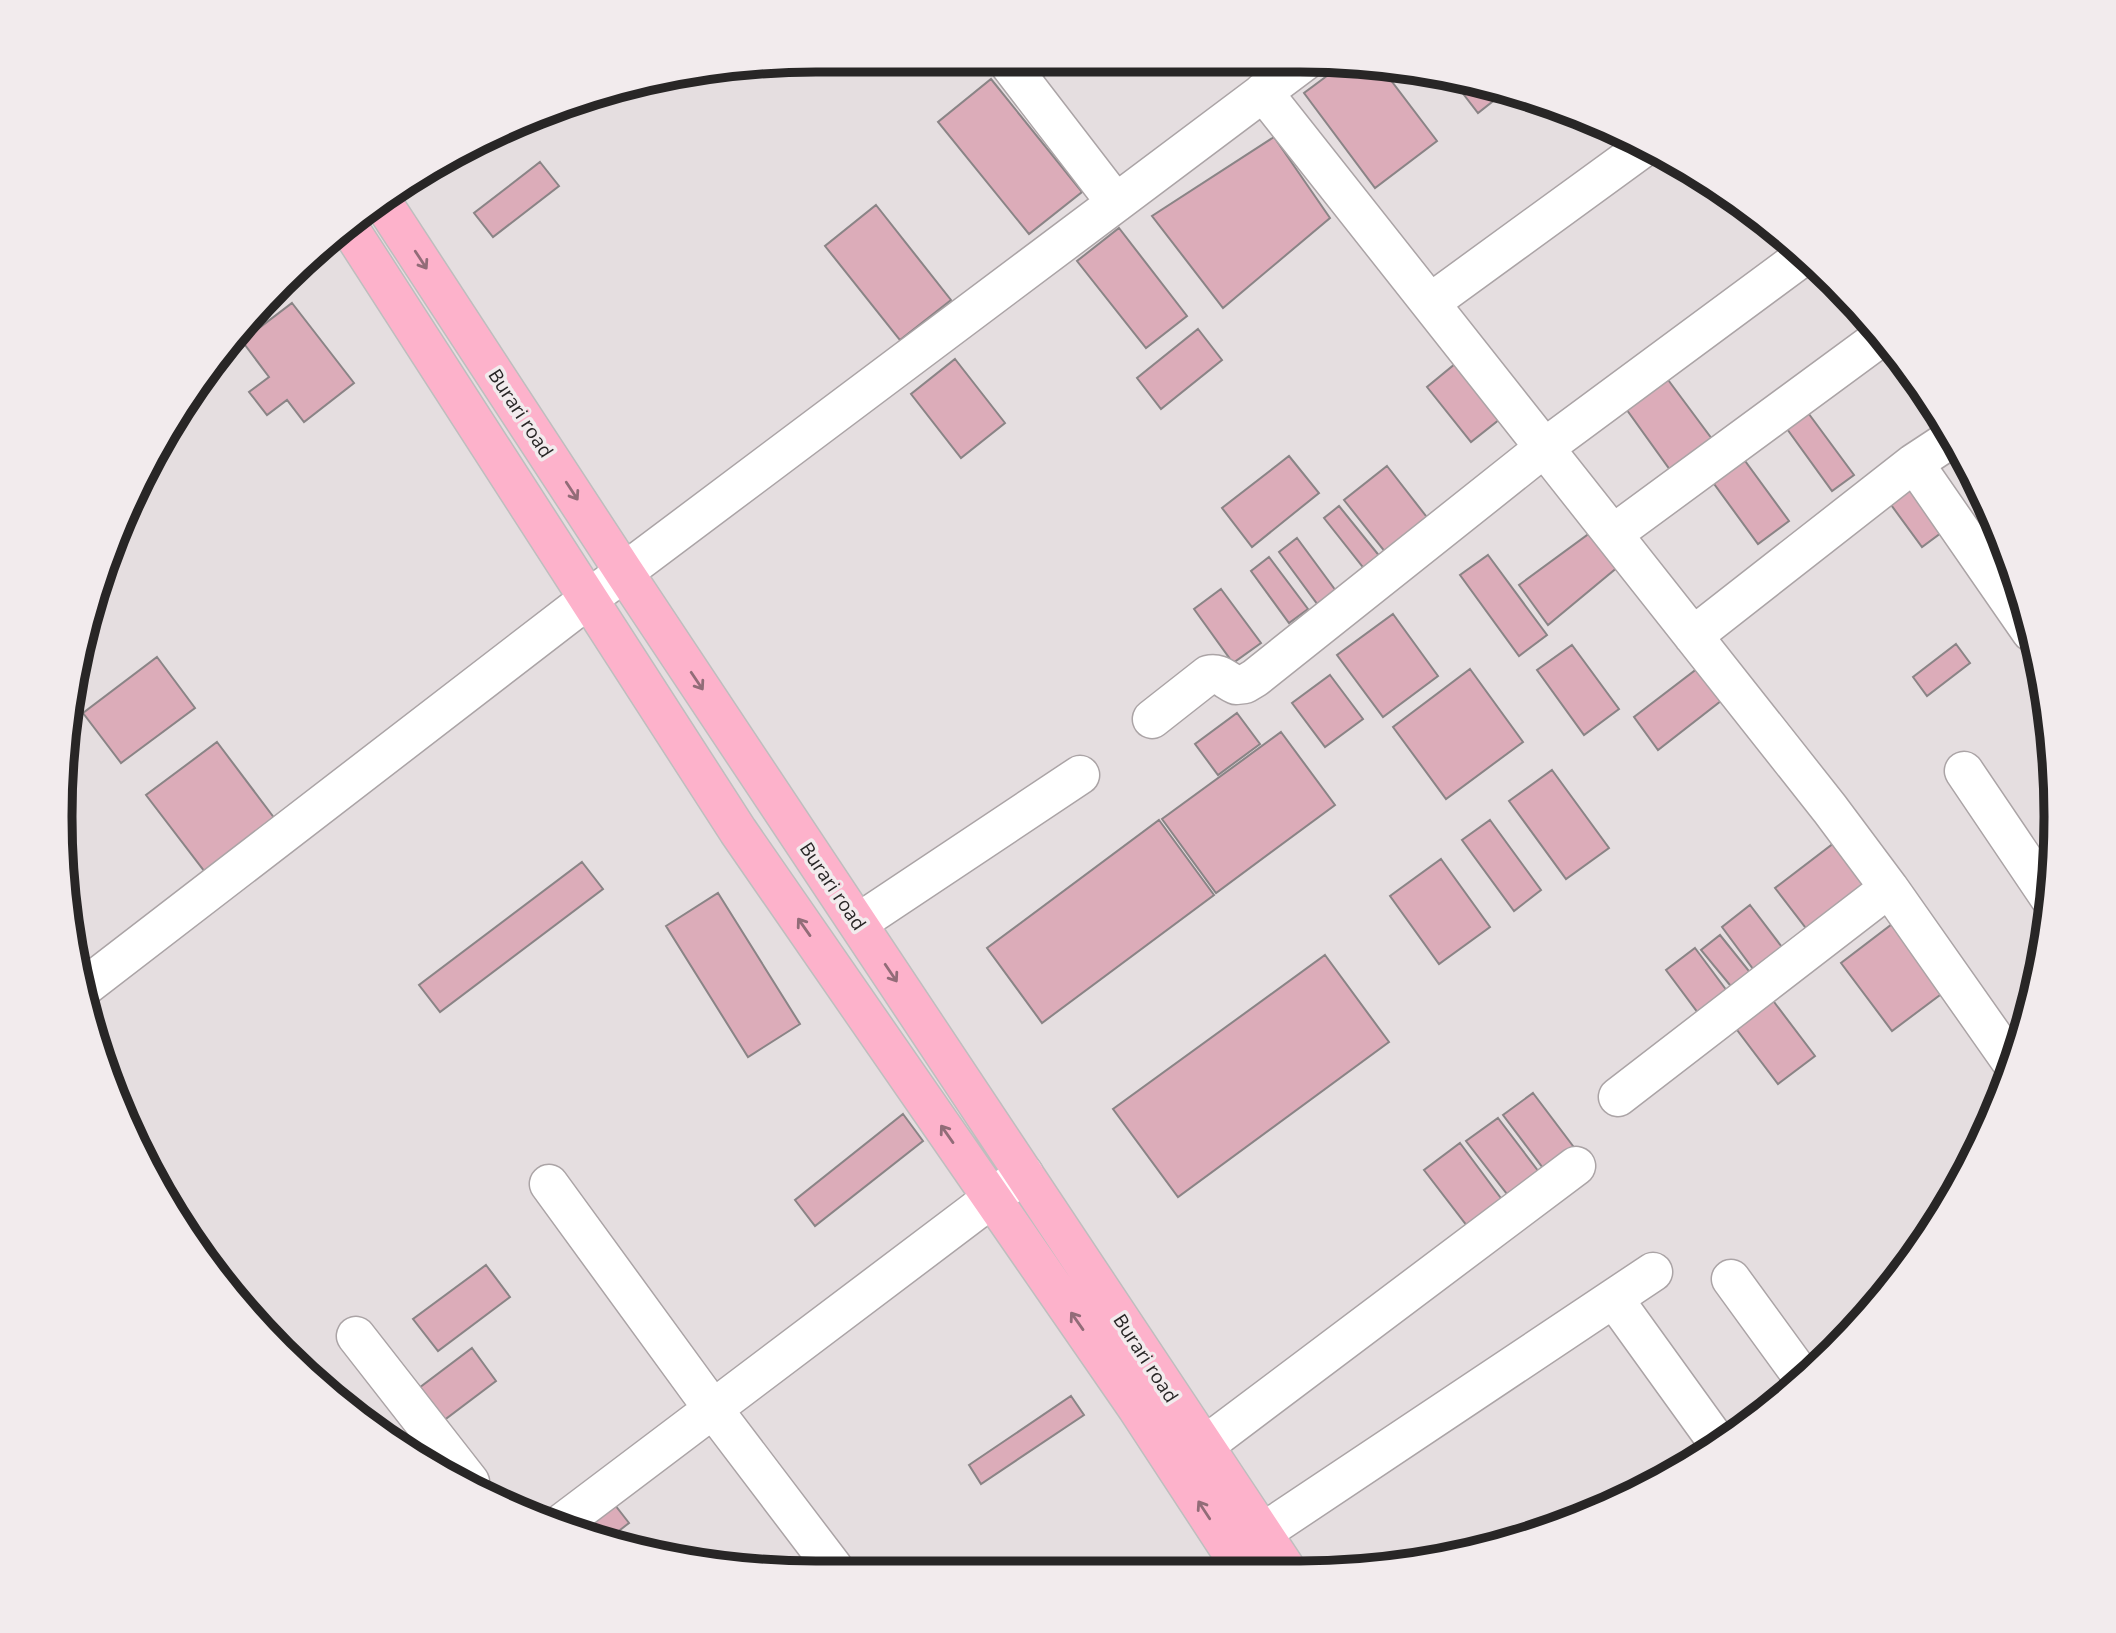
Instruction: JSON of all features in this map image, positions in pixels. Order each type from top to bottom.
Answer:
[{"type":"main road","name":"Burari road","points":[[387,209],[624,572],[1281,1561]]},
{"type":"main road","name":"Burari road","points":[[353,234],[738,831],[1137,1408],[1237,1561]]},
{"type":"street","points":[[1015,72],[1116,203]]},
{"type":"street","points":[[91,982],[587,600],[1290,72]]},
{"type":"street","points":[[1263,92],[1889,888],[2006,1054]]},
{"type":"street","points":[[1430,303],[1636,153]]},
{"type":"street","points":[[1152,719],[1208,676],[1222,676],[1236,685],[1245,684],[1255,678],[1544,449],[1796,262]]},
{"type":"street","points":[[1613,534],[1873,343]]},
{"type":"street","points":[[1693,636],[1914,463],[1944,443]]},
{"type":"street","points":[[1914,463],[2014,608]]},
{"type":"street","points":[[1964,771],[2041,885]]},
{"type":"street","points":[[858,923],[1080,775]]},
{"type":"street","points":[[1618,1097],[1889,888]]},
{"type":"street","points":[[1204,1446],[1576,1166]]},
{"type":"street","points":[[568,1519],[1024,1174]]},
{"type":"street","points":[[550,1184],[713,1409],[828,1561]]},
{"type":"street","points":[[1262,1533],[1653,1272]]},
{"type":"street","points":[[1731,1279],[1797,1370]]},
{"type":"street","points":[[1614,1299],[1713,1436]]},
{"type":"street","points":[[356,1336],[460,1470]]},
{"type":"building","points":[[1030,72],[1049,72],[1037,81]]},
{"type":"building","points":[[1331,73],[1388,77],[1437,141],[1375,188],[1304,93]]},
{"type":"building","points":[[991,79],[1082,192],[1029,234],[938,122]]},
{"type":"building","points":[[1460,89],[1497,98],[1478,113]]},
{"type":"building","points":[[1274,137],[1330,218],[1223,308],[1152,216]]},
{"type":"building","points":[[540,162],[559,186],[493,237],[474,213]]},
{"type":"building","points":[[876,205],[951,300],[900,340],[825,246]]},
{"type":"building","points":[[1119,228],[1187,316],[1146,348],[1077,261]]},
{"type":"building","points":[[292,303],[354,383],[304,422],[287,400],[267,415],[249,392],[269,377],[243,342]]},
{"type":"building","points":[[1198,329],[1222,360],[1161,409],[1137,378]]},
{"type":"building","points":[[955,359],[1005,423],[961,458],[911,394]]},
{"type":"building","points":[[1461,359],[1505,415],[1471,442],[1427,387]]},
{"type":"building","points":[[1660,369],[1715,443],[1673,474],[1619,399]]},
{"type":"building","points":[[1803,406],[1854,475],[1832,491],[1782,422]]},
{"type":"building","points":[[1740,454],[1789,521],[1758,544],[1709,477]]},
{"type":"building","points":[[1289,456],[1319,493],[1252,547],[1222,508]]},
{"type":"building","points":[[1387,466],[1433,525],[1390,558],[1344,500]]},
{"type":"building","points":[[1909,481],[1945,530],[1922,547],[1886,498]]},
{"type":"building","points":[[1339,506],[1381,558],[1366,571],[1324,518]]},
{"type":"building","points":[[1594,530],[1619,566],[1548,625],[1519,585]]},
{"type":"building","points":[[1297,538],[1336,591],[1318,605],[1279,552]]},
{"type":"building","points":[[1488,555],[1547,635],[1519,656],[1460,575]]},
{"type":"building","points":[[1269,557],[1308,609],[1289,623],[1251,571]]},
{"type":"building","points":[[1221,589],[1261,643],[1233,663],[1194,609]]},
{"type":"building","points":[[1393,614],[1438,676],[1383,717],[1337,655]]},
{"type":"building","points":[[1956,644],[1970,663],[1927,696],[1913,677]]},
{"type":"building","points":[[1572,645],[1619,709],[1584,735],[1537,670]]},
{"type":"building","points":[[157,657],[195,708],[121,763],[83,713]]},
{"type":"building","points":[[1702,665],[1726,697],[1658,750],[1634,717]]},
{"type":"building","points":[[1470,669],[1523,742],[1446,799],[1393,727]]},
{"type":"building","points":[[1330,675],[1363,719],[1325,747],[1292,703]]},
{"type":"building","points":[[1237,713],[1260,744],[1218,775],[1195,744]]},
{"type":"building","points":[[1281,732],[1335,805],[1216,893],[1162,819]]},
{"type":"building","points":[[217,742],[275,819],[205,872],[146,795]]},
{"type":"building","points":[[1552,770],[1609,848],[1566,879],[1509,801]]},
{"type":"building","points":[[1159,820],[1214,895],[1042,1023],[987,948]]},
{"type":"building","points":[[1490,820],[1541,890],[1514,911],[1462,840]]},
{"type":"building","points":[[1834,843],[1872,891],[1812,936],[1775,888]]},
{"type":"building","points":[[1441,859],[1490,927],[1439,964],[1390,896]]},
{"type":"building","points":[[582,862],[603,889],[440,1012],[419,985]]},
{"type":"building","points":[[718,893],[800,1024],[748,1057],[666,926]]},
{"type":"building","points":[[1750,905],[1788,955],[1759,977],[1722,927]]},
{"type":"building","points":[[1900,918],[1952,986],[1892,1031],[1841,963]]},
{"type":"building","points":[[1720,935],[1757,981],[1739,996],[1701,950]]},
{"type":"building","points":[[1695,948],[1733,999],[1704,1021],[1666,970]]},
{"type":"building","points":[[1325,955],[1389,1042],[1178,1197],[1113,1109]]},
{"type":"building","points":[[1768,994],[1815,1056],[1778,1084],[1731,1022]]},
{"type":"building","points":[[1533,1093],[1576,1150],[1546,1172],[1503,1115]]},
{"type":"building","points":[[903,1114],[923,1141],[815,1226],[795,1200]]},
{"type":"building","points":[[1498,1118],[1545,1180],[1514,1203],[1466,1141]]},
{"type":"building","points":[[1460,1143],[1506,1205],[1471,1231],[1424,1170]]},
{"type":"building","points":[[486,1265],[510,1297],[438,1351],[413,1319]]},
{"type":"building","points":[[472,1348],[496,1381],[443,1421],[419,1388]]},
{"type":"building","points":[[1071,1396],[1084,1415],[981,1484],[969,1465]]},
{"type":"building","points":[[615,1505],[629,1523],[616,1533],[588,1525]]}]
